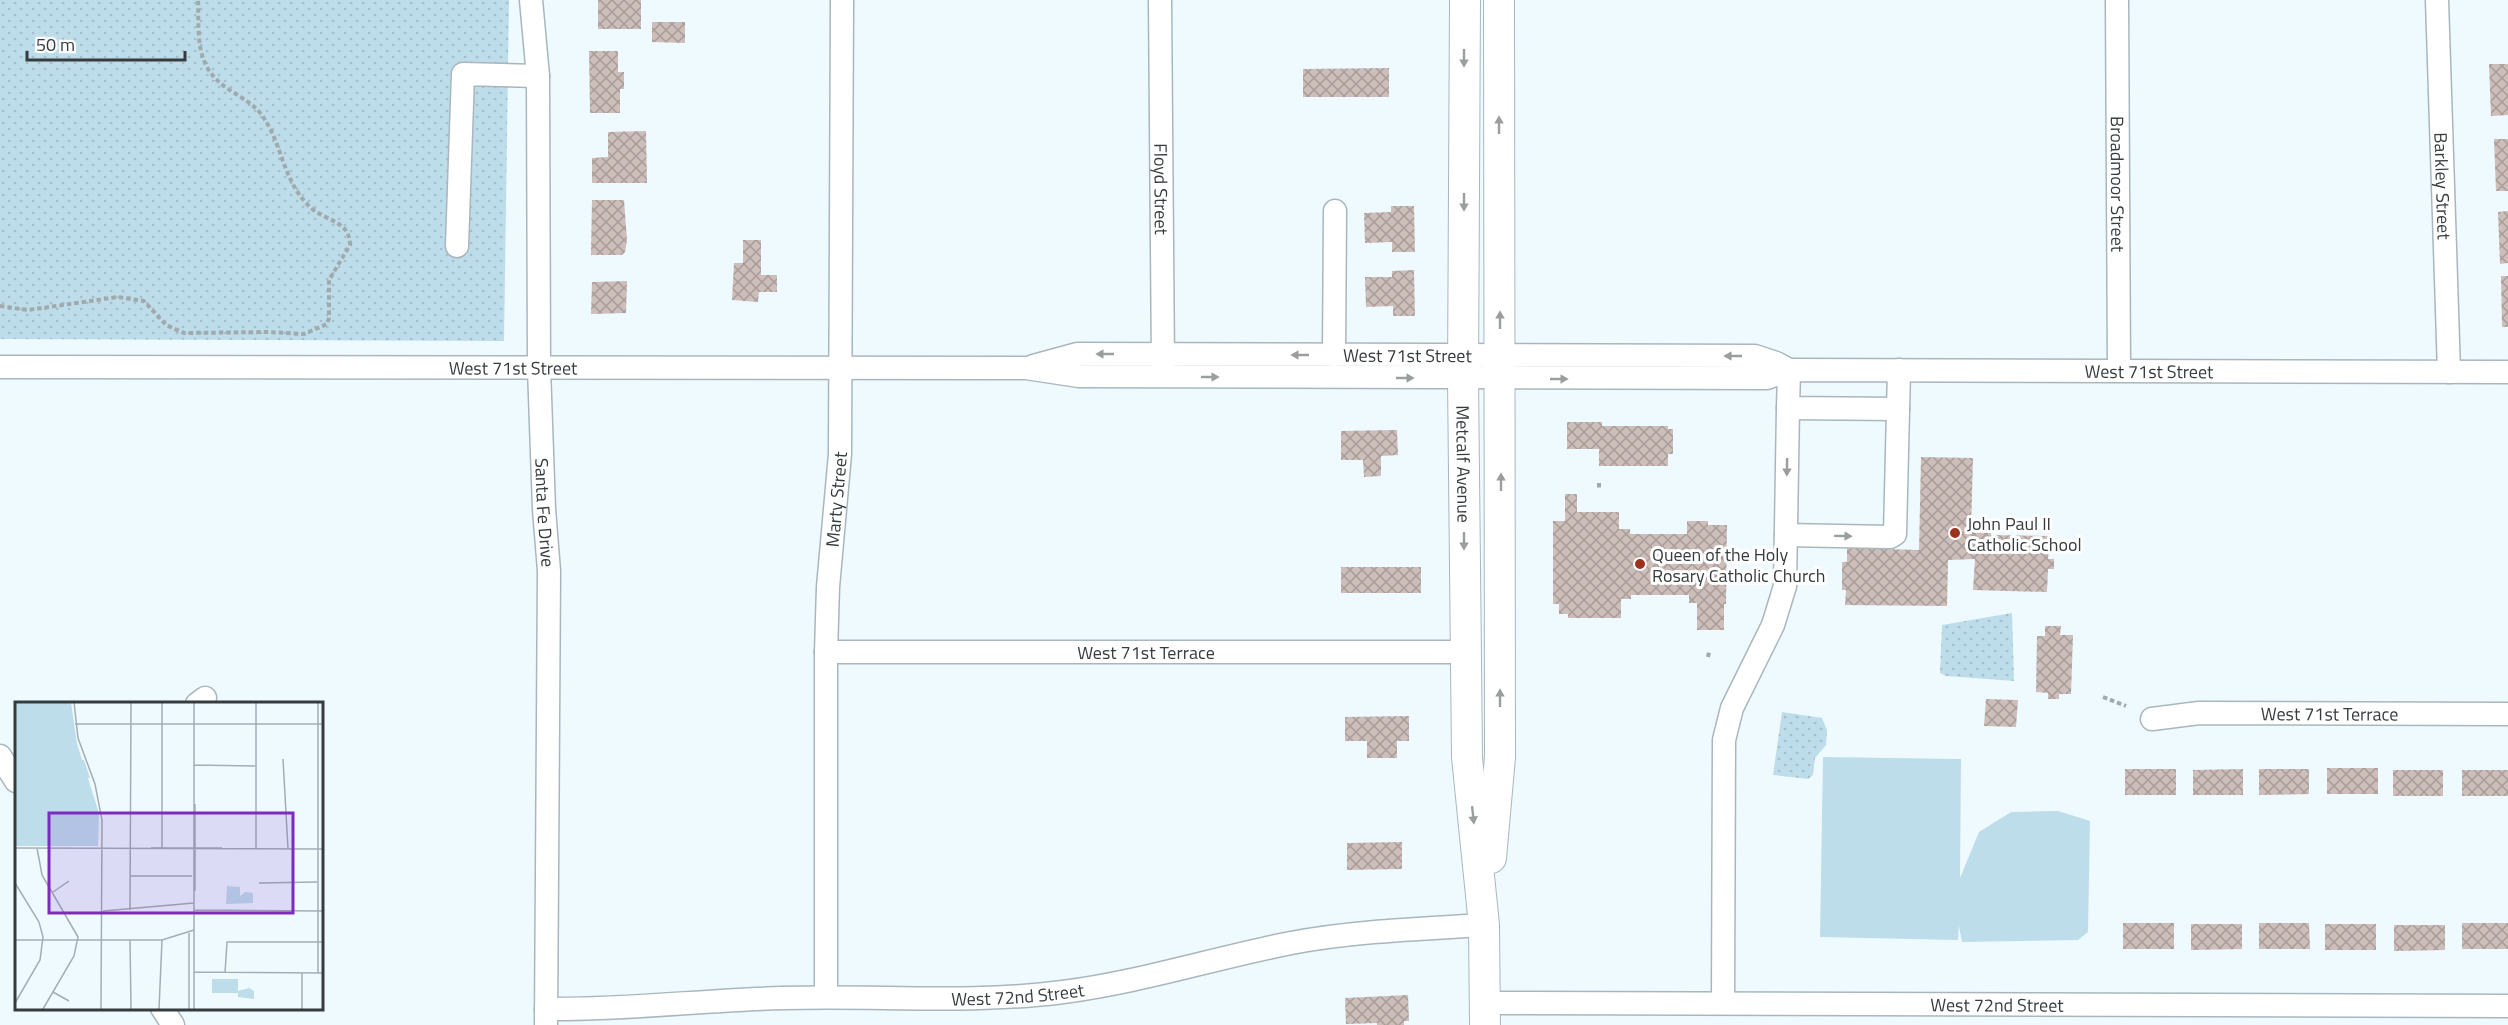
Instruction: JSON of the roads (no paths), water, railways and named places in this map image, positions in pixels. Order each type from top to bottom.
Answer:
[{"type":"main road","name":"Metcalf Avenue","points":[[1465,0],[1463,366],[1467,756],[1484,925],[1485,1014]]},
{"type":"main road","name":"Metcalf Avenue","points":[[1484,925],[1500,757],[1499,0]]},
{"type":"street","name":"Santa Fe Drive","points":[[531,0],[538,76],[539,368],[544,509],[549,571],[546,1017]]},
{"type":"street","name":"Marty Street","points":[[826,997],[826,652],[828,587],[840,454],[842,0]]},
{"type":"street","name":"Floyd Street","points":[[1160,0],[1163,377]]},
{"type":"street","name":"Broadmoor Street","points":[[2117,0],[2119,370]]},
{"type":"street","name":"Barkley Street","points":[[2437,0],[2450,372]]},
{"type":"street","points":[[457,246],[463,74],[538,76]]},
{"type":"street","points":[[1334,355],[1335,211]]},
{"type":"street","name":"West 71st Street","points":[[1026,368],[1077,354],[1162,354],[1334,355],[1463,366],[1767,378],[1788,370],[2508,372]]},
{"type":"street","name":"West 71st Street","points":[[0,367],[1026,368],[1079,376],[1163,377],[1463,366]]},
{"type":"street","points":[[1723,1003],[1724,740],[1732,708],[1779,608],[1785,586],[1788,370]]},
{"type":"street","points":[[1786,535],[1890,537],[1897,530],[1899,370]]},
{"type":"street","points":[[1788,408],[1898,409]]},
{"type":"street","name":"West 71st Terrace","points":[[826,652],[1465,652]]},
{"type":"street","name":"West 71st Terrace","points":[[2152,719],[2199,713],[2508,714]]},
{"type":"street","points":[[0,756],[15,779]]},
{"type":"street","name":"West 72nd Street","points":[[546,1017],[598,1009],[826,997],[989,997],[1060,992],[1111,986],[1293,943],[1372,933],[1484,925]]},
{"type":"street","name":"West 72nd Street","points":[[1485,1014],[1723,1003],[2508,1006]]},
{"type":"street","points":[[163,1010],[173,1025]]},
{"type":"place","name":"John Paul II Catholic School","points":[[1955,533]]},
{"type":"place","name":"Queen of the Holy Rosary Catholic Church","points":[[1640,564]]}]
